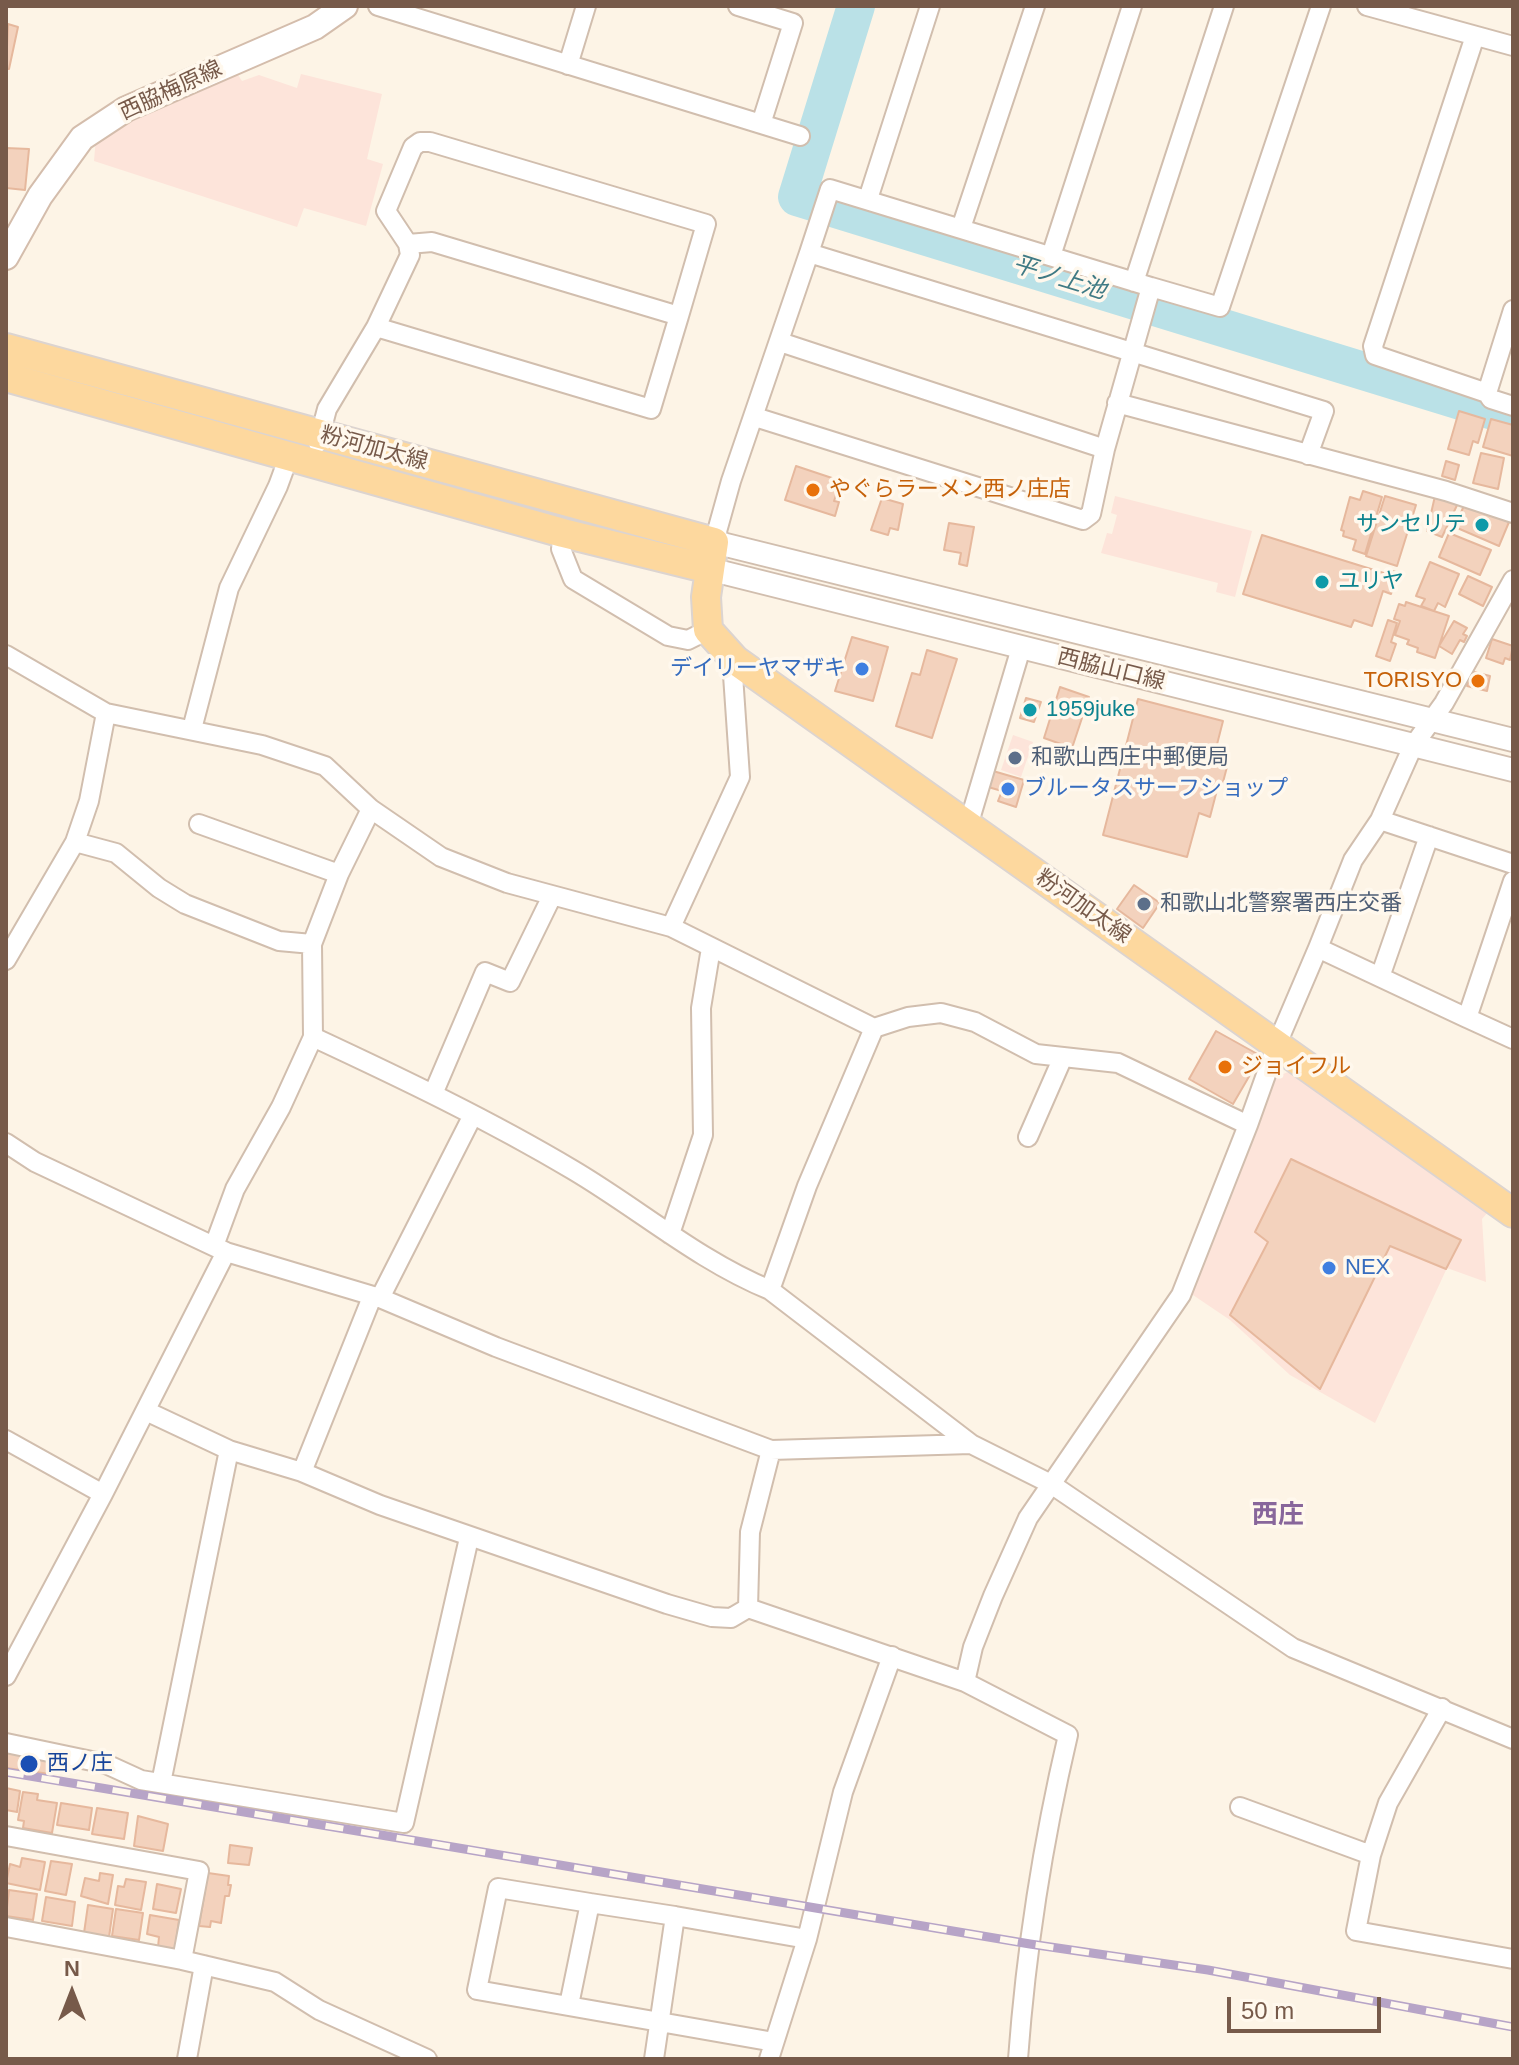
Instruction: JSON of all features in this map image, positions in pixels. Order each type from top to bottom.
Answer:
[{"type":"main road","name":"西脇梅原線","points":[[6,257],[40,196],[82,138],[126,109],[315,27],[345,6]]},
{"type":"main road","name":"粉河加太線","points":[[6,348],[714,542]]},
{"type":"main road","name":"粉河加太線","points":[[6,377],[563,533],[709,569]]},
{"type":"main road","points":[[708,630],[706,597],[714,542]]},
{"type":"main road","name":"粉河加太線","points":[[708,630],[735,660],[1513,1213]]},
{"type":"street","points":[[378,6],[800,136]]},
{"type":"street","points":[[568,65],[586,6]]},
{"type":"street","points":[[738,6],[793,23],[761,124]]},
{"type":"street","points":[[868,199],[930,6]]},
{"type":"street","points":[[961,228],[1035,6]]},
{"type":"street","points":[[1051,256],[1132,6]]},
{"type":"street","points":[[755,417],[1083,520],[1091,514],[1144,294],[1224,6]]},
{"type":"street","points":[[714,542],[731,481],[830,189],[1051,256],[1144,294],[1220,307],[1321,6]]},
{"type":"street","points":[[1367,6],[1513,46]]},
{"type":"street","points":[[1475,36],[1373,346],[1375,355],[1487,393],[1491,399],[1513,406]]},
{"type":"street","points":[[192,729],[229,588],[278,486],[320,435],[327,409],[376,327],[410,255],[408,244],[386,211],[413,147],[420,142],[430,142],[706,224],[651,409],[376,327]]},
{"type":"street","points":[[408,244],[432,242],[679,316]]},
{"type":"street","points":[[809,253],[1324,411],[1308,455]]},
{"type":"street","points":[[1487,393],[1513,310]]},
{"type":"street","points":[[780,342],[1105,449]]},
{"type":"street","points":[[1117,403],[1446,491],[1513,513]]},
{"type":"street","points":[[563,533],[561,549],[573,579],[668,636],[688,640],[708,630]]},
{"type":"street","name":"西脇山口線","points":[[714,542],[1513,740]]},
{"type":"street","name":"西脇山口線","points":[[709,569],[1513,770]]},
{"type":"street","points":[[965,1682],[973,1647],[1028,1518],[1181,1295],[1277,1044],[1353,860],[1380,820],[1413,746],[1444,703],[1511,589]]},
{"type":"street","points":[[968,826],[1021,648]]},
{"type":"street","points":[[6,655],[106,713],[262,745],[325,766],[371,809],[441,857],[507,883],[671,927],[874,1028],[908,1017],[941,1013],[975,1022],[1036,1054],[1118,1063],[1248,1125]]},
{"type":"street","points":[[671,927],[740,777],[733,675],[735,660]]},
{"type":"street","points":[[6,960],[75,842],[89,801],[106,713]]},
{"type":"street","points":[[6,1676],[146,1411],[220,1249],[235,1189],[281,1107],[313,1037],[312,944],[339,874],[371,809]]},
{"type":"street","points":[[1380,820],[1513,864]]},
{"type":"street","points":[[199,824],[339,874]]},
{"type":"street","points":[[1380,977],[1429,836]]},
{"type":"street","points":[[75,842],[116,853],[159,888],[185,904],[279,941],[312,944]]},
{"type":"street","points":[[1467,1018],[1513,881]]},
{"type":"street","points":[[433,1094],[485,972],[510,982],[552,896]]},
{"type":"street","points":[[670,1234],[703,1135],[701,1008],[711,948]]},
{"type":"street","points":[[1318,948],[1513,1039]]},
{"type":"street","points":[[770,1290],[807,1186],[874,1028]]},
{"type":"street","points":[[313,1037],[433,1094],[573,1170],[735,1276],[770,1290],[971,1444],[1051,1484],[1293,1648],[1513,1739]]},
{"type":"street","points":[[1028,1137],[1063,1057]]},
{"type":"street","points":[[302,1472],[376,1297],[473,1115]]},
{"type":"street","points":[[6,1143],[35,1162],[220,1249],[376,1297],[496,1347],[771,1450],[971,1444]]},
{"type":"street","points":[[146,1411],[229,1450],[302,1472],[469,1538],[712,1617],[731,1618],[748,1608],[892,1656],[965,1682],[1068,1735],[1045,1845],[1030,1944],[1018,2059]]},
{"type":"street","points":[[6,1440],[103,1494]]},
{"type":"street","points":[[161,1783],[229,1450]]},
{"type":"street","points":[[748,1608],[750,1532],[771,1450]]},
{"type":"street","points":[[6,1743],[106,1764],[141,1780],[404,1823],[469,1538]]},
{"type":"street","points":[[807,1939],[498,1888],[477,1990],[661,2022],[772,2050],[807,1939],[843,1792],[892,1656]]},
{"type":"street","points":[[1442,1708],[1388,1803],[1371,1855],[1356,1931],[1513,1959]]},
{"type":"street","points":[[1240,1807],[1371,1855]]},
{"type":"street","points":[[6,1836],[199,1871],[182,1960]]},
{"type":"street","points":[[569,2005],[590,1903]]},
{"type":"street","points":[[654,2059],[675,1916]]},
{"type":"street","points":[[6,1927],[182,1960],[275,1982],[319,2010],[427,2059]]},
{"type":"street","points":[[187,2059],[204,1965]]},
{"type":"shaded area","points":[[301,74],[382,94],[367,159],[383,164],[366,226],[304,208],[297,227],[94,161],[96,137],[238,75],[242,81],[259,75],[297,88]]},
{"type":"shaded area","points":[[1115,496],[1252,531],[1235,597],[1216,592],[1218,583],[1101,553],[1107,533],[1112,534],[1117,515],[1111,513]]},
{"type":"shaded area","points":[[1013,735],[1033,742],[1021,777],[1001,770]]},
{"type":"shaded area","points":[[1288,1072],[1488,1212],[1482,1219],[1486,1282],[1447,1268],[1375,1423],[1290,1375],[1230,1320],[1190,1293],[1271,1079]]},
{"type":"building","points":[[8,24],[18,27],[9,69],[6,69]]},
{"type":"building","points":[[6,148],[29,149],[25,190],[6,188]]},
{"type":"building","points":[[1459,411],[1485,419],[1478,443],[1473,441],[1469,455],[1448,449]]},
{"type":"building","points":[[1491,419],[1513,425],[1513,456],[1483,447]]},
{"type":"building","points":[[1481,453],[1504,458],[1498,489],[1473,483]]},
{"type":"building","points":[[1446,461],[1459,465],[1455,480],[1442,476]]},
{"type":"building","name":"やぐらラーメン西ノ庄店","points":[[796,466],[841,481],[834,501],[839,502],[835,516],[785,500]]},
{"type":"building","points":[[1363,491],[1382,497],[1365,554],[1353,550],[1356,540],[1343,536],[1344,531],[1341,530],[1350,497],[1360,500]]},
{"type":"building","points":[[1385,496],[1416,505],[1397,566],[1366,556]]},
{"type":"building","points":[[1435,496],[1459,501],[1442,537],[1427,531]]},
{"type":"building","points":[[882,498],[903,504],[898,530],[890,528],[888,535],[871,530]]},
{"type":"building","name":"サンセリテ","points":[[1465,503],[1509,522],[1499,546],[1455,527]]},
{"type":"building","points":[[949,523],[974,527],[967,566],[959,564],[961,553],[944,550]]},
{"type":"building","points":[[1449,533],[1491,550],[1480,575],[1439,557]]},
{"type":"building","name":"ユリヤ","points":[[1262,535],[1387,574],[1385,580],[1388,581],[1392,571],[1400,573],[1397,584],[1394,583],[1391,594],[1383,591],[1372,626],[1354,620],[1351,627],[1243,594]]},
{"type":"building","points":[[1430,562],[1459,574],[1445,607],[1438,603],[1434,611],[1421,606],[1425,599],[1416,596]]},
{"type":"building","points":[[1468,576],[1492,587],[1483,606],[1459,594]]},
{"type":"building","points":[[1406,602],[1449,616],[1435,658],[1417,652],[1418,648],[1407,644],[1409,640],[1395,635],[1400,621],[1394,619],[1399,604],[1405,606]]},
{"type":"building","points":[[1388,620],[1397,623],[1391,642],[1396,644],[1390,661],[1376,656]]},
{"type":"building","points":[[1454,621],[1467,628],[1463,634],[1467,636],[1464,642],[1460,640],[1452,654],[1439,646]]},
{"type":"building","name":"デイリーヤマザキ","points":[[852,637],[888,647],[873,701],[835,691]]},
{"type":"building","points":[[1492,639],[1513,646],[1510,660],[1505,658],[1503,664],[1486,658]]},
{"type":"building","points":[[927,650],[957,659],[932,738],[896,726],[912,673],[920,675]]},
{"type":"building","name":"TORISYO","points":[[1470,671],[1490,676],[1487,691],[1467,686]]},
{"type":"building","points":[[1060,687],[1089,697],[1072,748],[1044,738]]},
{"type":"building","name":"1959juke","points":[[1026,698],[1041,702],[1034,722],[1020,718]]},
{"type":"building","points":[[1138,699],[1223,721],[1213,760],[1228,763],[1222,786],[1218,786],[1210,817],[1199,813],[1187,857],[1103,835]]},
{"type":"building","name":"ブルータスサーフショップ","points":[[993,771],[1024,780],[1016,807],[998,801],[1002,791],[988,787]]},
{"type":"building","points":[[1134,885],[1160,903],[1143,928],[1117,909]]},
{"type":"building","name":"ジョイフル","points":[[1216,1031],[1261,1056],[1233,1104],[1189,1079]]},
{"type":"building","points":[[1291,1159],[1461,1240],[1446,1269],[1390,1246],[1320,1389],[1230,1315],[1268,1242],[1255,1232]]},
{"type":"building","points":[[6,1750],[53,1756],[50,1774],[6,1768]]},
{"type":"building","points":[[6,1788],[20,1791],[17,1812],[6,1810]]},
{"type":"building","points":[[23,1792],[38,1794],[37,1800],[57,1803],[52,1833],[23,1828],[24,1821],[18,1820]]},
{"type":"building","points":[[61,1803],[92,1808],[89,1830],[57,1825]]},
{"type":"building","points":[[97,1808],[128,1813],[124,1839],[92,1834]]},
{"type":"building","points":[[138,1816],[168,1824],[163,1851],[134,1846]]},
{"type":"building","points":[[230,1845],[252,1848],[249,1865],[228,1863]]},
{"type":"building","points":[[22,1858],[45,1862],[40,1890],[6,1883],[10,1864],[20,1867]]},
{"type":"building","points":[[51,1861],[72,1864],[66,1895],[45,1891]]},
{"type":"building","points":[[100,1873],[113,1875],[108,1904],[81,1896],[85,1878],[99,1881]]},
{"type":"building","points":[[208,1873],[229,1876],[228,1885],[231,1885],[229,1896],[225,1896],[221,1923],[211,1921],[210,1927],[199,1926]]},
{"type":"building","points":[[126,1879],[146,1882],[141,1910],[115,1905],[118,1886],[124,1887]]},
{"type":"building","points":[[157,1884],[181,1889],[176,1913],[153,1909]]},
{"type":"building","points":[[9,1890],[37,1894],[33,1920],[6,1916]]},
{"type":"building","points":[[46,1897],[75,1902],[72,1926],[42,1921]]},
{"type":"building","points":[[88,1905],[113,1909],[109,1937],[84,1933]]},
{"type":"building","points":[[116,1909],[143,1913],[139,1940],[112,1936]]},
{"type":"building","points":[[150,1915],[179,1920],[175,1949],[158,1947],[159,1937],[147,1934]]},
{"type":"waterway","name":"平ノ上池","points":[[856,6],[797,197],[1513,417]]},
{"type":"railway","points":[[6,1772],[1030,1944],[1208,1970],[1513,2027]]},
{"type":"place","name":"やぐらラーメン西ノ庄店","points":[[813,490]]},
{"type":"place","name":"サンセリテ","points":[[1482,525]]},
{"type":"place","name":"ユリヤ","points":[[1322,582]]},
{"type":"place","name":"デイリーヤマザキ","points":[[862,669]]},
{"type":"place","name":"TORISYO","points":[[1478,681]]},
{"type":"place","name":"1959juke","points":[[1030,710]]},
{"type":"place","name":"和歌山西庄中郵便局","points":[[1015,758]]},
{"type":"place","name":"ブルータスサーフショップ","points":[[1008,789]]},
{"type":"place","name":"和歌山北警察署西庄交番","points":[[1144,904]]},
{"type":"place","name":"ジョイフル","points":[[1225,1067]]},
{"type":"place","name":"NEX","points":[[1329,1268]]},
{"type":"place","name":"西ノ庄","points":[[29,1764]]},
{"type":"district","name":"西庄","points":[[1278,1516]]}]
